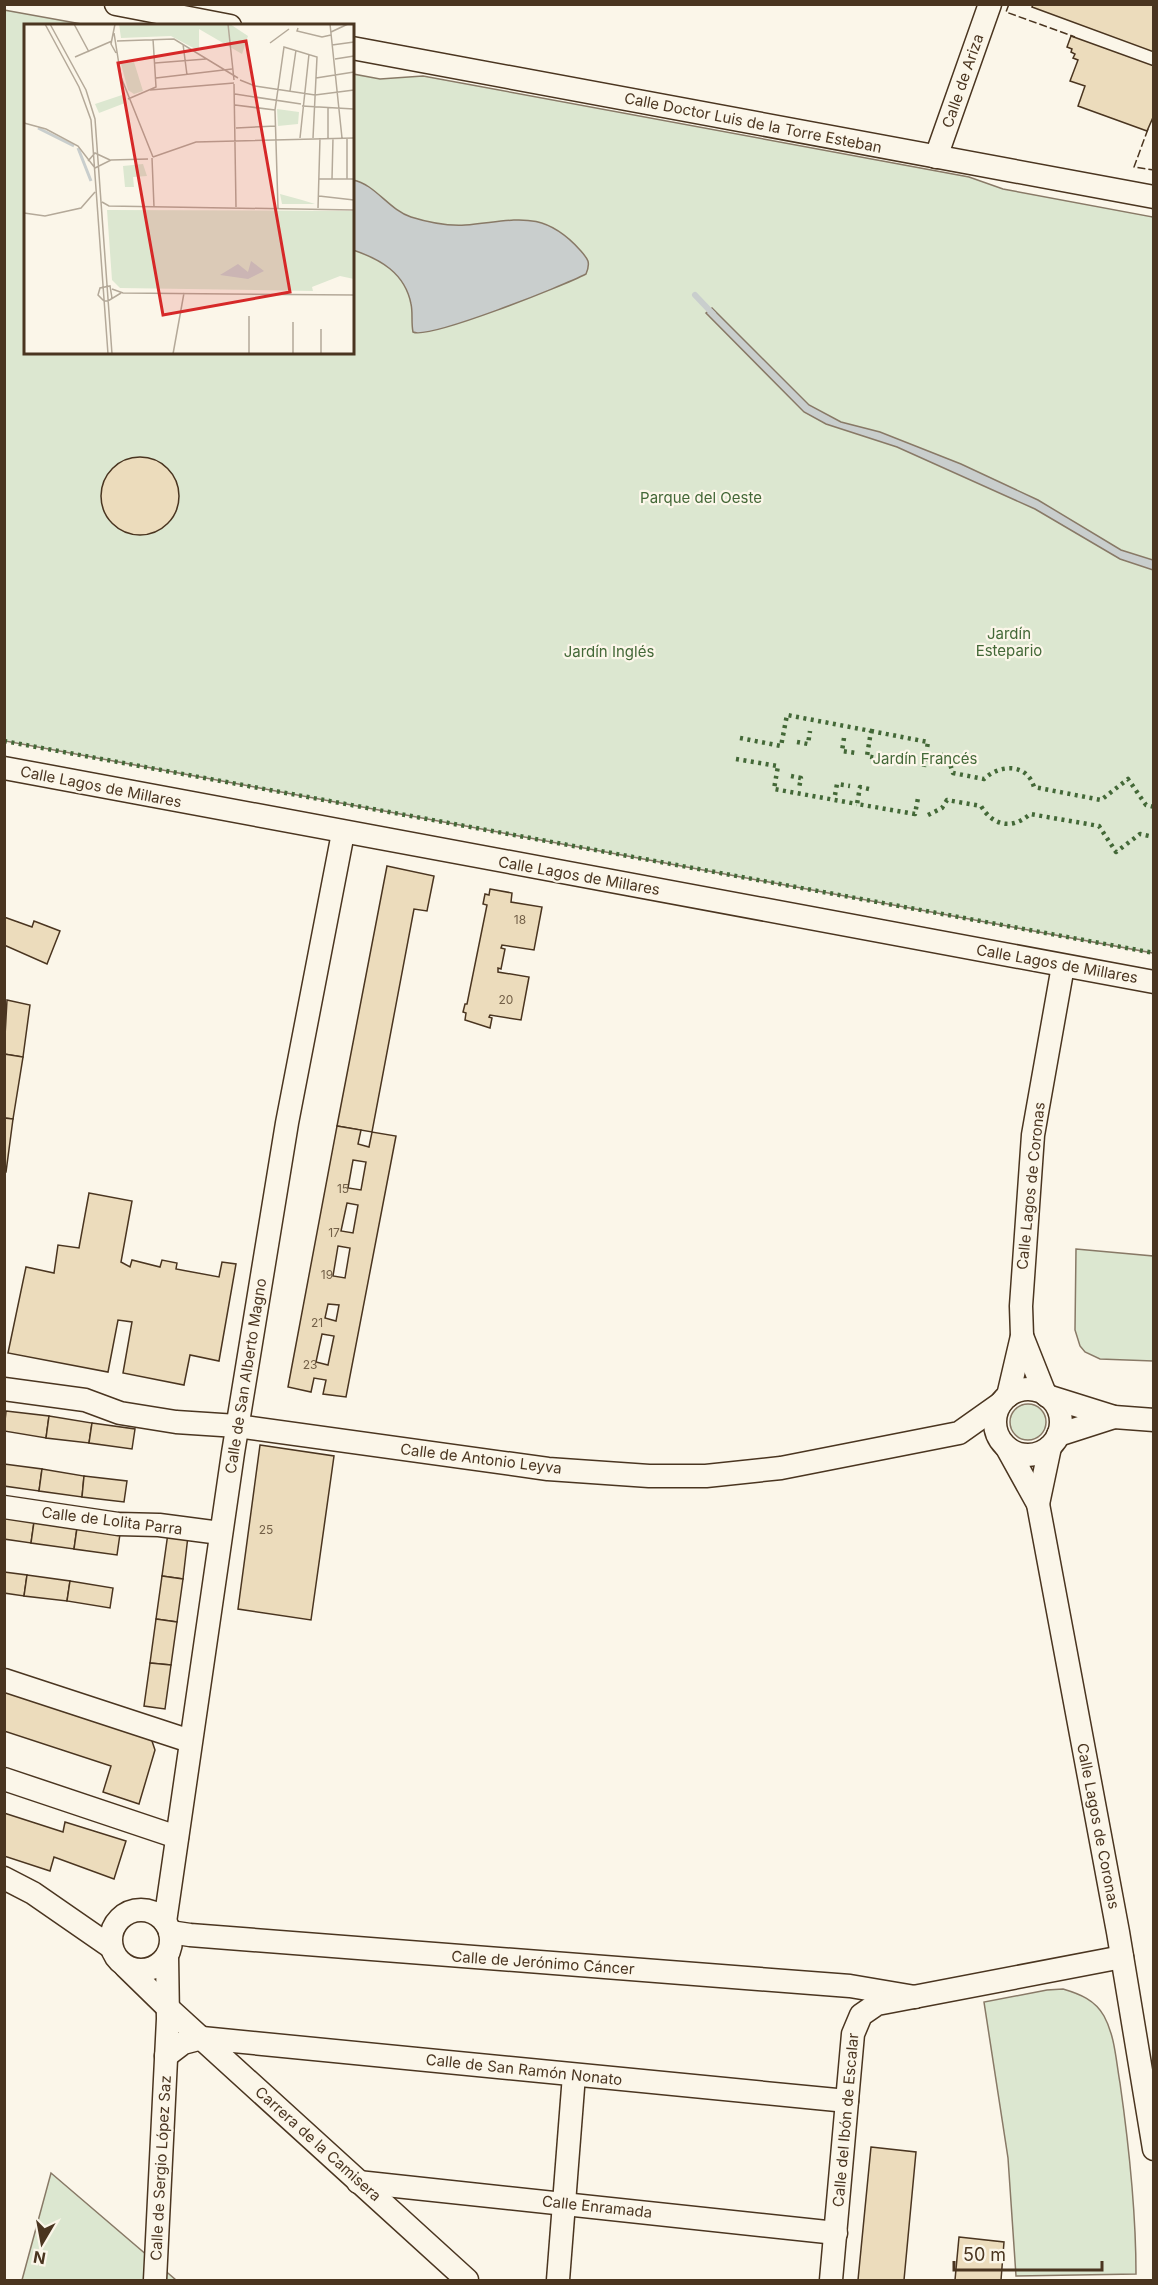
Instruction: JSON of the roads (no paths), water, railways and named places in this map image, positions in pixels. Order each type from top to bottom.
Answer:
[{"type":"street","points":[[116,4],[220,24]]},
{"type":"street","name":"Calle de Ariza","points":[[936,157],[990,4]]},
{"type":"street","name":"Calle Doctor Luis de la Torre Esteban","points":[[354,48],[1154,197]]},
{"type":"street","name":"Calle Lagos de Millares","points":[[4,768],[343,833],[1154,982]]},
{"type":"street","name":"Calle de San Alberto Magno","points":[[168,1927],[190,1741],[237,1426],[287,1123],[343,833]]},
{"type":"street","name":"Calle Lagos de Coronas","points":[[1004,1400],[1022,1336],[1021,1306],[1033,1135],[1063,966]]},
{"type":"street","name":"Calle Lagos de Coronas","points":[[1022,1336],[1046,1395]]},
{"type":"street","name":"Calle de Antonio Leyva","points":[[4,1389],[85,1400],[120,1413],[184,1423],[237,1426],[548,1469],[649,1476],[706,1476],[781,1468],[959,1433],[1004,1400]]},
{"type":"street","points":[[1046,1395],[1060,1413],[1061,1424],[1054,1441],[1043,1452],[1024,1455],[1005,1445],[995,1424],[996,1414],[1004,1400],[1026,1390],[1046,1395],[1114,1417],[1154,1420]]},
{"type":"street","points":[[1054,1441],[1114,1417]]},
{"type":"street","name":"Calle de Antonio Leyva","points":[[959,1433],[1005,1445]]},
{"type":"street","name":"Calle Lagos de Coronas","points":[[1038,1504],[1054,1441]]},
{"type":"street","name":"Calle Lagos de Coronas","points":[[1005,1445],[1038,1504],[1122,1957],[1154,2149]]},
{"type":"street","name":"Calle de Lolita Parra","points":[[4,1507],[118,1524],[159,1525],[220,1533]]},
{"type":"street","points":[[4,1680],[190,1741]]},
{"type":"street","points":[[4,1779],[177,1837]]},
{"type":"street","points":[[4,1878],[33,1893],[111,1947],[118,1960],[126,1967],[136,1970],[151,1969],[167,1956]]},
{"type":"street","points":[[111,1947],[111,1933],[114,1924],[129,1912],[151,1911],[168,1927],[171,1943],[167,1956],[168,2008]]},
{"type":"street","name":"Calle de Jerónimo Cáncer","points":[[168,1927],[190,1935],[850,1986],[915,1997]]},
{"type":"street","name":"Calle del Ibón de Escalar","points":[[831,2280],[853,2034],[861,2015],[877,2004],[1122,1957]]},
{"type":"street","name":"Carrera de la Camisera","points":[[126,1967],[168,2008],[467,2280]]},
{"type":"street","name":"Calle de Sergio López Saz","points":[[155,2280],[168,2008]]},
{"type":"street","name":"Calle de Sergio López Saz","points":[[166,2056],[183,2043],[202,2038]]},
{"type":"street","name":"Calle de San Ramón Nonato","points":[[202,2038],[847,2101]]},
{"type":"street","points":[[558,2280],[574,2075]]},
{"type":"street","name":"Calle Enramada","points":[[358,2182],[836,2233]]},
{"type":"waterway","points":[[695,295],[713,314]]},
{"type":"park label","name":"Parque del Oeste","points":[[701,498]]},
{"type":"park label","name":"Jardín Estepario","points":[[1009,642]]},
{"type":"park label","name":"Jardín Inglés","points":[[609,652]]},
{"type":"park label","name":"Jardín Francés","points":[[925,759]]}]
